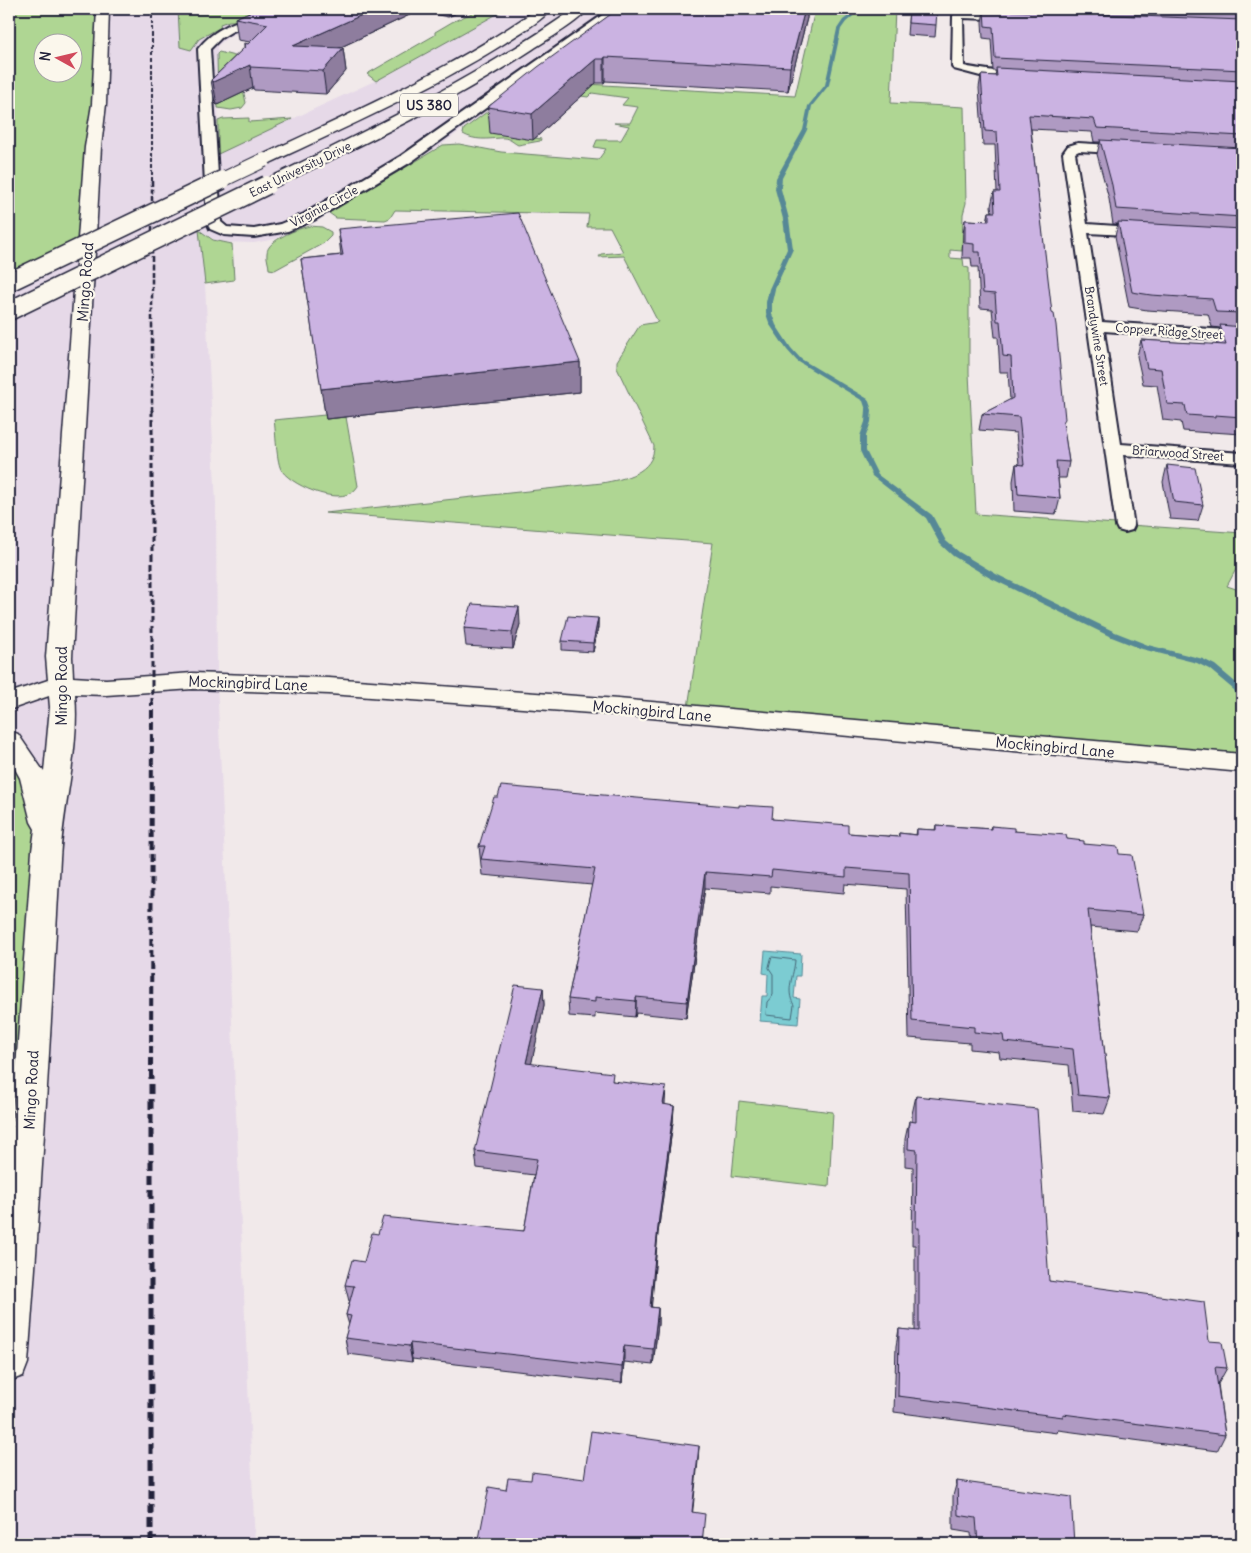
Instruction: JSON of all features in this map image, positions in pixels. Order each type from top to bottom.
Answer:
[{"type":"street","name":"Mingo Road","points":[[9,1363],[28,1142],[46,851],[58,773],[63,707],[59,657],[93,147],[99,104],[103,9]]},
{"type":"street","name":"Virginia Circle","points":[[282,9],[220,34],[209,41],[204,49],[214,222],[215,226],[224,231],[245,234],[275,230],[299,222],[318,212],[406,159],[618,9]]},
{"type":"street","name":"East University Drive","points":[[9,282],[441,74],[521,26],[545,9]]},
{"type":"street","name":"East University Drive","points":[[9,312],[462,88],[534,43],[582,9]]},
{"type":"street","points":[[1030,17],[962,15],[957,18],[958,67],[988,75],[1032,78]]},
{"type":"street","name":"Brandywine Street","points":[[1125,526],[1069,154],[1072,149],[1083,147],[1143,151]]},
{"type":"street","points":[[1079,228],[1156,233]]},
{"type":"street","name":"Copper Ridge Street","points":[[1096,326],[1242,336]]},
{"type":"street","name":"Briarwood Street","points":[[1114,448],[1242,458]]},
{"type":"street","name":"Mockingbird Lane","points":[[9,680],[61,685],[106,686],[193,681],[394,689],[1242,763]]},
{"type":"street","name":"Mockingbird Lane","points":[[9,702],[30,693],[61,685]]},
{"type":"street","points":[[9,740],[22,756],[34,777],[45,821],[46,851]]},
{"type":"shaded area","points":[[103,9],[178,9],[180,47],[191,50],[199,39],[222,27],[219,25],[229,21],[292,9],[230,36],[217,46],[219,153],[394,72],[426,52],[506,9],[628,9],[438,147],[312,223],[275,239],[254,243],[219,242],[199,231],[205,284],[216,505],[217,681],[255,1544],[9,1544],[9,1363],[28,1142],[22,756],[9,740],[9,282],[102,25]]},
{"type":"green space","points":[[9,9],[103,9],[87,245],[9,282]]},
{"type":"green space","points":[[178,9],[269,9],[238,21],[220,24],[221,27],[199,39],[191,50],[180,47]]},
{"type":"green space","points":[[481,9],[506,9],[376,81],[367,74],[435,35],[435,32],[452,22]]},
{"type":"green space","points":[[794,9],[895,9],[891,103],[964,107],[966,203],[963,214],[962,251],[950,250],[950,258],[963,259],[964,267],[969,268],[969,373],[976,514],[1242,533],[1242,558],[1227,586],[1242,591],[1242,763],[687,714],[713,543],[325,513],[602,483],[628,477],[643,469],[649,463],[653,455],[654,446],[617,368],[617,361],[640,325],[658,322],[624,256],[599,257],[601,254],[623,252],[610,227],[587,227],[589,214],[395,210],[390,218],[385,220],[336,218],[329,213],[443,145],[459,144],[501,152],[598,160],[606,149],[594,147],[597,140],[621,140],[629,126],[614,123],[630,123],[638,107],[622,105],[628,98],[592,93],[588,97],[537,90],[535,138],[541,139],[540,141],[518,145],[506,138],[477,139],[463,134],[464,129],[531,79],[551,82],[795,96],[815,10]]},
{"type":"green space","points":[[219,52],[250,60],[241,80],[246,103],[242,108],[231,110],[218,108],[217,54]]},
{"type":"green space","points":[[249,118],[249,122],[292,119],[218,154],[218,121],[223,119]]},
{"type":"green space","points":[[310,226],[322,227],[331,232],[331,236],[324,243],[275,270],[269,269],[268,248],[278,239]]},
{"type":"green space","points":[[199,230],[213,240],[232,244],[234,280],[205,284]]},
{"type":"green space","points":[[325,415],[326,419],[346,417],[358,486],[351,493],[342,496],[320,493],[297,483],[282,471],[278,461],[274,420]]},
{"type":"green space","points":[[9,740],[22,756],[40,796],[30,1114],[9,1114]]},
{"type":"green space","points":[[739,1101],[833,1112],[829,1187],[732,1176]]},
{"type":"water","points":[[765,951],[801,954],[800,976],[796,976],[794,998],[800,999],[798,1024],[760,1021],[762,996],[767,996],[768,974],[763,973]]},
{"type":"building","points":[[257,9],[375,9],[293,46],[343,48],[323,71],[250,67],[250,65],[213,82],[211,80],[245,47],[244,43],[248,44],[268,24],[235,18]]},
{"type":"building","points":[[618,9],[805,9],[790,67],[605,57],[604,59],[596,59],[532,114],[488,107],[538,67]]},
{"type":"building","points":[[909,9],[937,9],[936,25],[908,23]]},
{"type":"building","points":[[984,10],[1242,20],[1242,70],[995,58],[993,27],[985,26]]},
{"type":"building","points":[[996,68],[1242,81],[1242,136],[1097,128],[1094,119],[1029,115],[1052,313],[1054,314],[1056,325],[1065,419],[1063,422],[1069,462],[1056,461],[1060,498],[1018,494],[1016,464],[1024,465],[1019,417],[982,414],[1013,398],[1011,357],[1003,356],[1000,321],[997,321],[995,294],[983,293],[980,252],[974,252],[974,244],[965,243],[965,220],[989,221],[989,212],[995,212],[994,192],[1000,192],[997,132],[985,131],[981,75],[997,76]]},
{"type":"building","points":[[1100,140],[1242,148],[1242,217],[1116,209],[1112,185]]},
{"type":"building","points":[[518,213],[580,362],[321,389],[301,259],[343,255],[338,229]]},
{"type":"building","points":[[1118,222],[1242,229],[1242,313],[1216,312],[1212,299],[1132,292]]},
{"type":"building","points":[[1220,325],[1242,327],[1242,417],[1187,415],[1185,405],[1167,404],[1161,369],[1147,368],[1141,340],[1226,345]]},
{"type":"building","points":[[1167,465],[1195,468],[1203,505],[1174,502]]},
{"type":"building","points":[[472,604],[519,607],[512,632],[464,628]]},
{"type":"building","points":[[568,616],[598,618],[593,643],[562,641]]},
{"type":"building","points":[[501,786],[739,807],[739,805],[773,807],[772,819],[848,825],[848,833],[899,837],[899,833],[917,835],[917,829],[936,830],[936,825],[991,829],[991,826],[1014,828],[1014,831],[1066,835],[1067,839],[1084,841],[1084,844],[1118,847],[1119,854],[1132,855],[1143,915],[1088,910],[1110,1098],[1078,1095],[1073,1049],[1004,1042],[1003,1035],[974,1032],[974,1027],[912,1021],[909,873],[846,868],[846,877],[772,870],[771,877],[705,872],[687,1002],[636,997],[636,1001],[595,997],[595,1002],[568,999],[595,869],[481,859],[485,846],[479,846],[494,797],[498,797]]},
{"type":"building","points":[[515,985],[543,988],[526,1063],[613,1073],[612,1081],[666,1087],[663,1104],[674,1106],[659,1217],[650,1307],[658,1308],[653,1349],[624,1346],[622,1367],[410,1343],[409,1346],[345,1338],[351,1316],[346,1315],[354,1286],[345,1285],[352,1260],[364,1262],[372,1233],[378,1234],[383,1217],[524,1231],[537,1159],[475,1151]]},
{"type":"building","points":[[916,1096],[1037,1109],[1049,1281],[1204,1302],[1209,1341],[1222,1342],[1227,1368],[1215,1367],[1225,1435],[1063,1414],[1063,1417],[898,1396],[899,1329],[919,1331],[919,1228],[916,1228],[917,1150],[908,1149],[909,1121],[916,1122]]},
{"type":"building","points":[[591,1431],[699,1446],[692,1512],[705,1514],[702,1544],[478,1544],[489,1487],[506,1490],[508,1478],[531,1480],[532,1472],[584,1479]]},
{"type":"building","points":[[957,1481],[1071,1497],[1074,1544],[978,1544],[976,1518],[958,1515]]},
{"type":"waterway","points":[[854,9],[856,12],[844,21],[839,29],[827,85],[810,106],[805,130],[779,178],[778,189],[786,219],[790,249],[772,289],[769,302],[769,314],[773,325],[799,360],[866,400],[869,410],[868,422],[863,436],[863,451],[875,476],[929,517],[943,542],[956,554],[993,576],[1112,634],[1145,647],[1200,661],[1212,667],[1238,689],[1242,699]]},
{"type":"railway","points":[[152,9],[152,703]]},
{"type":"railway","points":[[151,1078],[152,703]]},
{"type":"railway","points":[[151,1078],[151,1544]]}]
